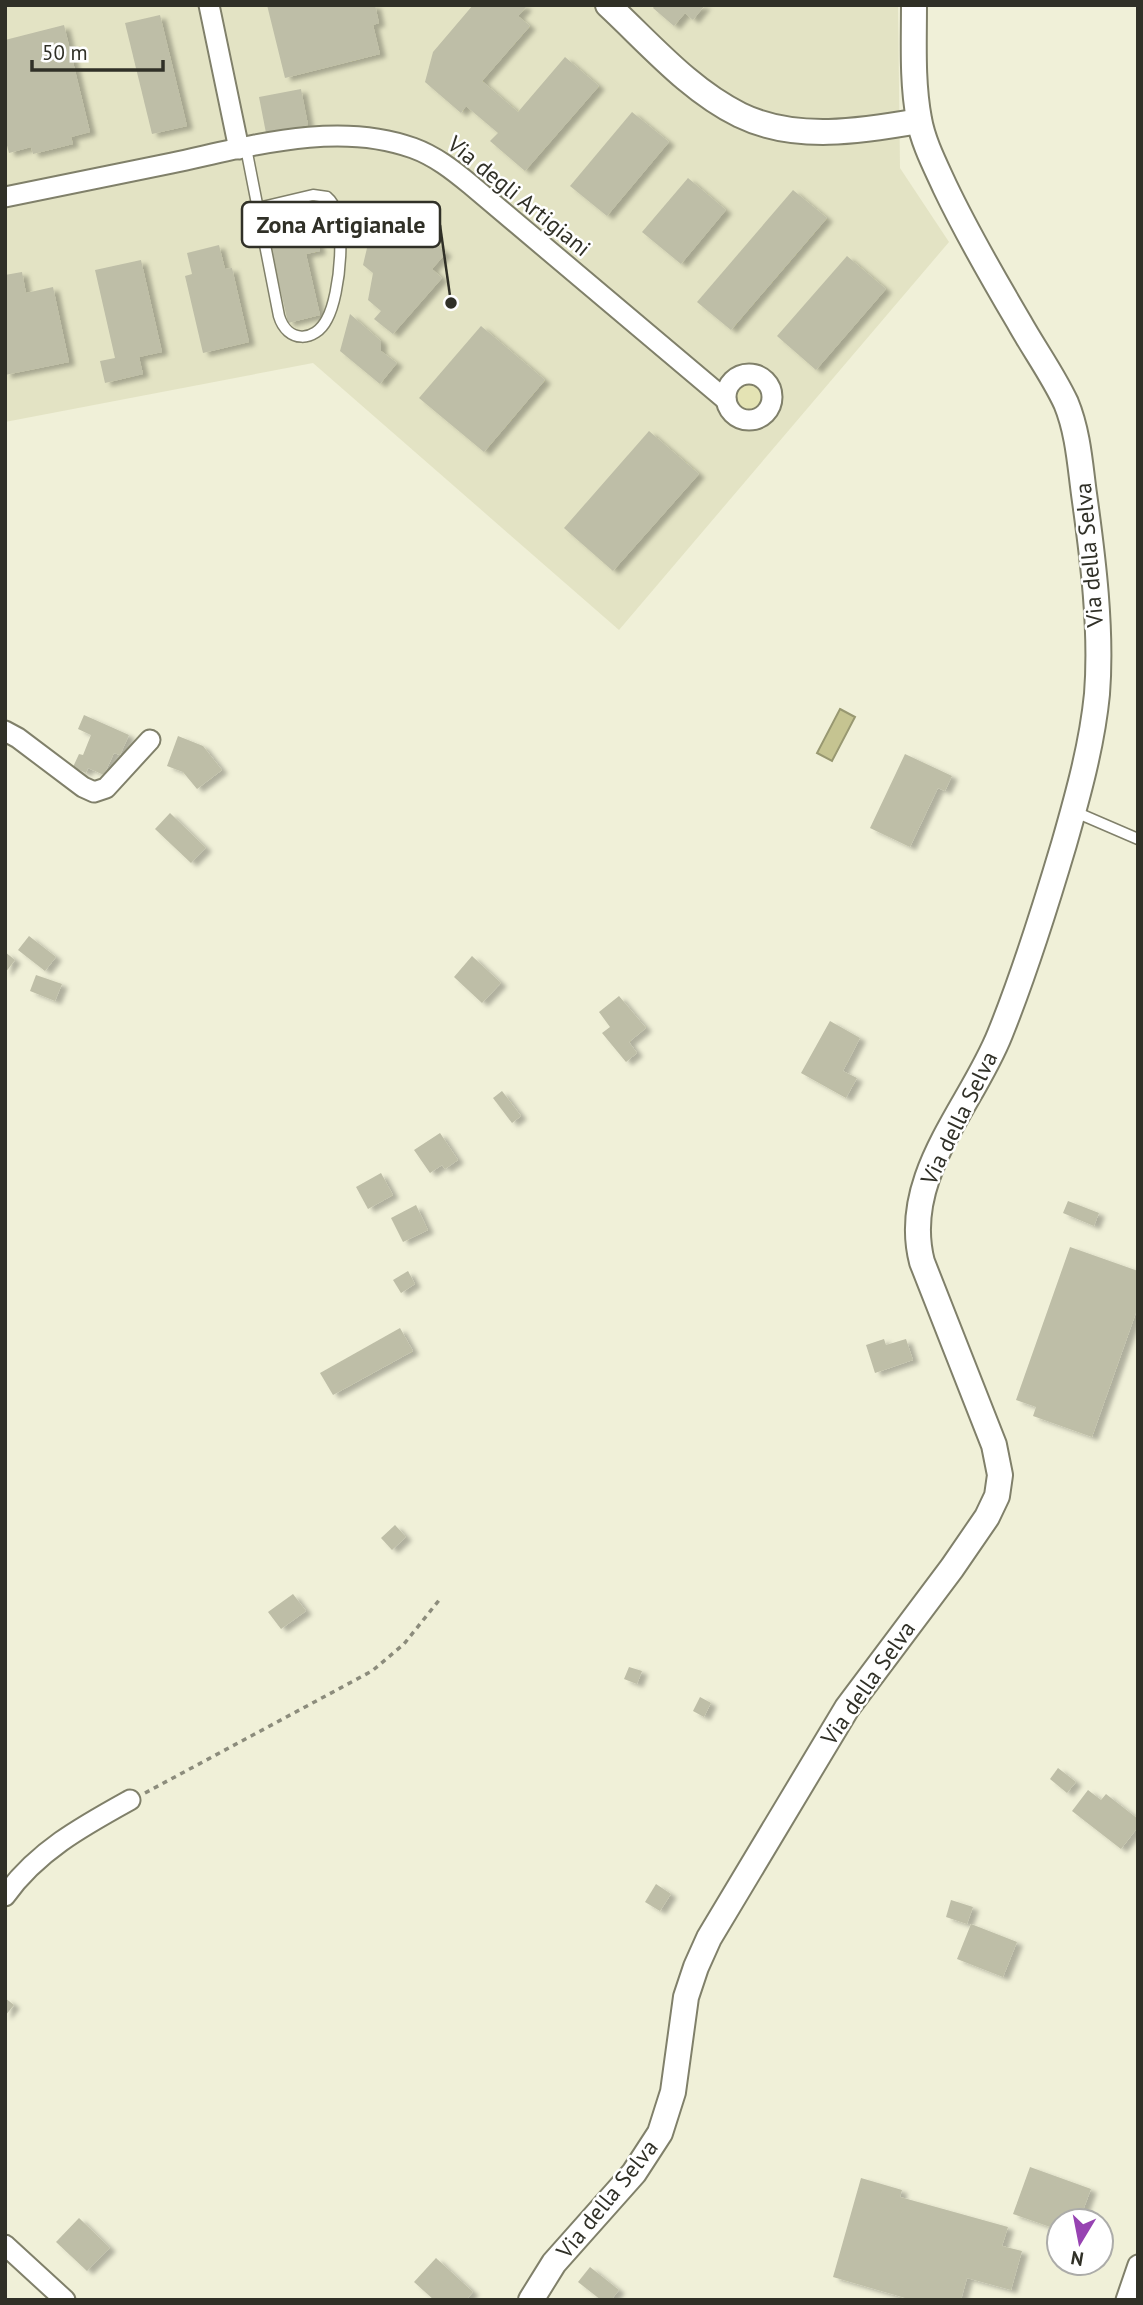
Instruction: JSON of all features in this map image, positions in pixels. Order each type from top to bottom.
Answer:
[{"type":"street","points":[[209,5],[243,148]]},
{"type":"street","points":[[608,5],[689,80],[721,104],[752,120],[779,128],[827,131],[876,128],[919,121]]},
{"type":"street","name":"Via della Selva","points":[[531,2300],[554,2263],[634,2173],[656,2141],[671,2101],[686,1997],[709,1938],[841,1718],[952,1568],[987,1517],[997,1496],[1000,1475],[994,1445],[925,1270],[918,1245],[918,1213],[923,1188],[942,1143],[999,1035],[1041,921],[1073,811],[1090,740],[1098,669],[1090,540],[1074,431],[1066,403],[954,205],[931,155],[919,121],[914,5]]},
{"type":"street","name":"Via degli Artigiani","points":[[5,197],[243,148],[313,137],[342,136],[395,143],[435,158],[471,185],[726,400]]},
{"type":"street","points":[[5,731],[94,792],[102,791],[108,786],[150,740]]},
{"type":"street","points":[[5,1896],[25,1871],[56,1844],[130,1800]]},
{"type":"street","points":[[5,2245],[65,2300]]},
{"type":"street","points":[[1126,2300],[1138,2265]]},
{"type":"lane","points":[[243,148],[258,208],[280,322],[288,334],[293,336],[313,334],[327,321],[331,307],[341,252],[341,232],[336,208],[327,197],[313,195],[258,208]]},
{"type":"lane","points":[[1073,811],[1138,839]]},
{"type":"path","points":[[130,1800],[372,1671],[404,1644],[440,1599]]},
{"type":"shaded area","points":[[5,5],[898,5],[900,168],[949,242],[619,630],[313,363],[5,422]]},
{"type":"shaded area","points":[[749,380],[761,385],[766,397],[761,409],[749,414],[737,409],[732,397],[737,385]]},
{"type":"shaded area","points":[[840,709],[855,717],[832,761],[817,753]]},
{"type":"building","points":[[267,5],[375,5],[379,23],[373,25],[380,54],[285,78]]},
{"type":"building","points":[[473,5],[526,7],[518,16],[530,26],[482,81],[518,112],[565,57],[599,86],[525,171],[490,141],[498,133],[466,106],[461,113],[425,82],[433,52]]},
{"type":"building","points":[[655,5],[705,5],[693,20],[685,13],[674,26],[653,8]]},
{"type":"building","points":[[160,15],[187,126],[152,134],[125,23]]},
{"type":"building","points":[[64,25],[90,132],[71,137],[73,144],[33,154],[31,147],[9,153],[5,138],[5,40]]},
{"type":"building","points":[[301,89],[308,125],[266,133],[259,97]]},
{"type":"building","points":[[632,112],[669,142],[607,216],[570,186]]},
{"type":"building","points":[[688,178],[726,210],[681,264],[642,232]]},
{"type":"building","points":[[793,190],[827,218],[731,330],[697,302]]},
{"type":"building","points":[[310,212],[320,251],[306,254],[320,315],[288,323],[265,222]]},
{"type":"building","points":[[385,228],[403,243],[417,228],[446,253],[432,269],[442,278],[393,334],[374,319],[381,311],[368,300],[373,273],[363,265],[367,248]]},
{"type":"building","points":[[219,245],[225,269],[232,268],[249,342],[203,353],[185,276],[192,274],[187,253]]},
{"type":"building","points":[[847,256],[886,289],[816,370],[777,336]]},
{"type":"building","points":[[141,260],[162,352],[139,357],[143,374],[105,383],[100,361],[115,358],[95,270]]},
{"type":"building","points":[[22,272],[26,293],[53,287],[69,362],[5,375],[5,275]]},
{"type":"building","points":[[350,314],[381,341],[381,351],[397,363],[380,384],[340,351]]},
{"type":"building","points":[[481,326],[545,380],[484,452],[419,398]]},
{"type":"building","points":[[649,431],[699,474],[613,571],[564,528]]},
{"type":"building","points":[[84,715],[129,735],[120,755],[114,753],[104,775],[88,768],[86,773],[73,767],[79,754],[83,755],[91,735],[78,729]]},
{"type":"building","points":[[178,736],[203,746],[222,770],[197,789],[183,772],[167,766]]},
{"type":"building","points":[[905,754],[952,776],[945,791],[938,788],[910,847],[870,828]]},
{"type":"building","points":[[170,813],[206,848],[191,863],[155,829]]},
{"type":"building","points":[[29,936],[56,957],[45,971],[18,950]]},
{"type":"building","points":[[5,952],[15,960],[5,973]]},
{"type":"building","points":[[472,956],[501,983],[482,1003],[454,977]]},
{"type":"building","points":[[36,975],[62,984],[55,1001],[30,991]]},
{"type":"building","points":[[619,996],[646,1028],[629,1042],[637,1053],[626,1062],[602,1033],[610,1027],[599,1012]]},
{"type":"building","points":[[830,1021],[860,1038],[843,1071],[857,1078],[846,1098],[801,1073]]},
{"type":"building","points":[[502,1091],[521,1116],[512,1123],[493,1098]]},
{"type":"building","points":[[440,1133],[458,1160],[445,1169],[442,1165],[430,1173],[414,1150]]},
{"type":"building","points":[[381,1173],[393,1195],[368,1209],[356,1187]]},
{"type":"building","points":[[1068,1201],[1099,1213],[1094,1226],[1063,1213]]},
{"type":"building","points":[[416,1205],[428,1230],[403,1242],[391,1218]]},
{"type":"building","points":[[1070,1247],[1138,1271],[1138,1307],[1092,1437],[1033,1416],[1036,1407],[1016,1400]]},
{"type":"building","points":[[408,1271],[415,1284],[401,1293],[393,1280]]},
{"type":"building","points":[[400,1328],[413,1351],[333,1395],[320,1373]]},
{"type":"building","points":[[884,1339],[886,1345],[906,1339],[913,1360],[875,1373],[866,1345]]},
{"type":"building","points":[[395,1525],[406,1537],[392,1550],[381,1538]]},
{"type":"building","points":[[293,1594],[306,1611],[281,1629],[268,1612]]},
{"type":"building","points":[[629,1667],[642,1671],[637,1684],[624,1679]]},
{"type":"building","points":[[700,1697],[711,1703],[704,1717],[693,1711]]},
{"type":"building","points":[[1058,1768],[1076,1782],[1067,1793],[1050,1779]]},
{"type":"building","points":[[1088,1790],[1101,1800],[1106,1794],[1138,1819],[1138,1827],[1121,1849],[1072,1811]]},
{"type":"building","points":[[656,1884],[671,1894],[660,1911],[645,1902]]},
{"type":"building","points":[[951,1900],[973,1907],[967,1924],[946,1917]]},
{"type":"building","points":[[971,1924],[1017,1942],[1003,1977],[957,1959]]},
{"type":"building","points":[[5,1998],[14,2005],[5,2016]]},
{"type":"building","points":[[1030,2167],[1091,2189],[1084,2207],[1045,2207],[1045,2225],[1013,2214]]},
{"type":"building","points":[[861,2178],[902,2190],[900,2197],[1008,2227],[1002,2246],[1022,2251],[1011,2290],[967,2278],[961,2300],[912,2300],[833,2277]]},
{"type":"building","points":[[79,2218],[110,2248],[87,2271],[56,2242]]},
{"type":"building","points":[[436,2258],[473,2292],[466,2300],[434,2300],[414,2282]]},
{"type":"building","points":[[590,2267],[619,2290],[611,2300],[601,2300],[578,2282]]},
{"type":"place","name":"Zona Artigianale","points":[[451,303]]}]
